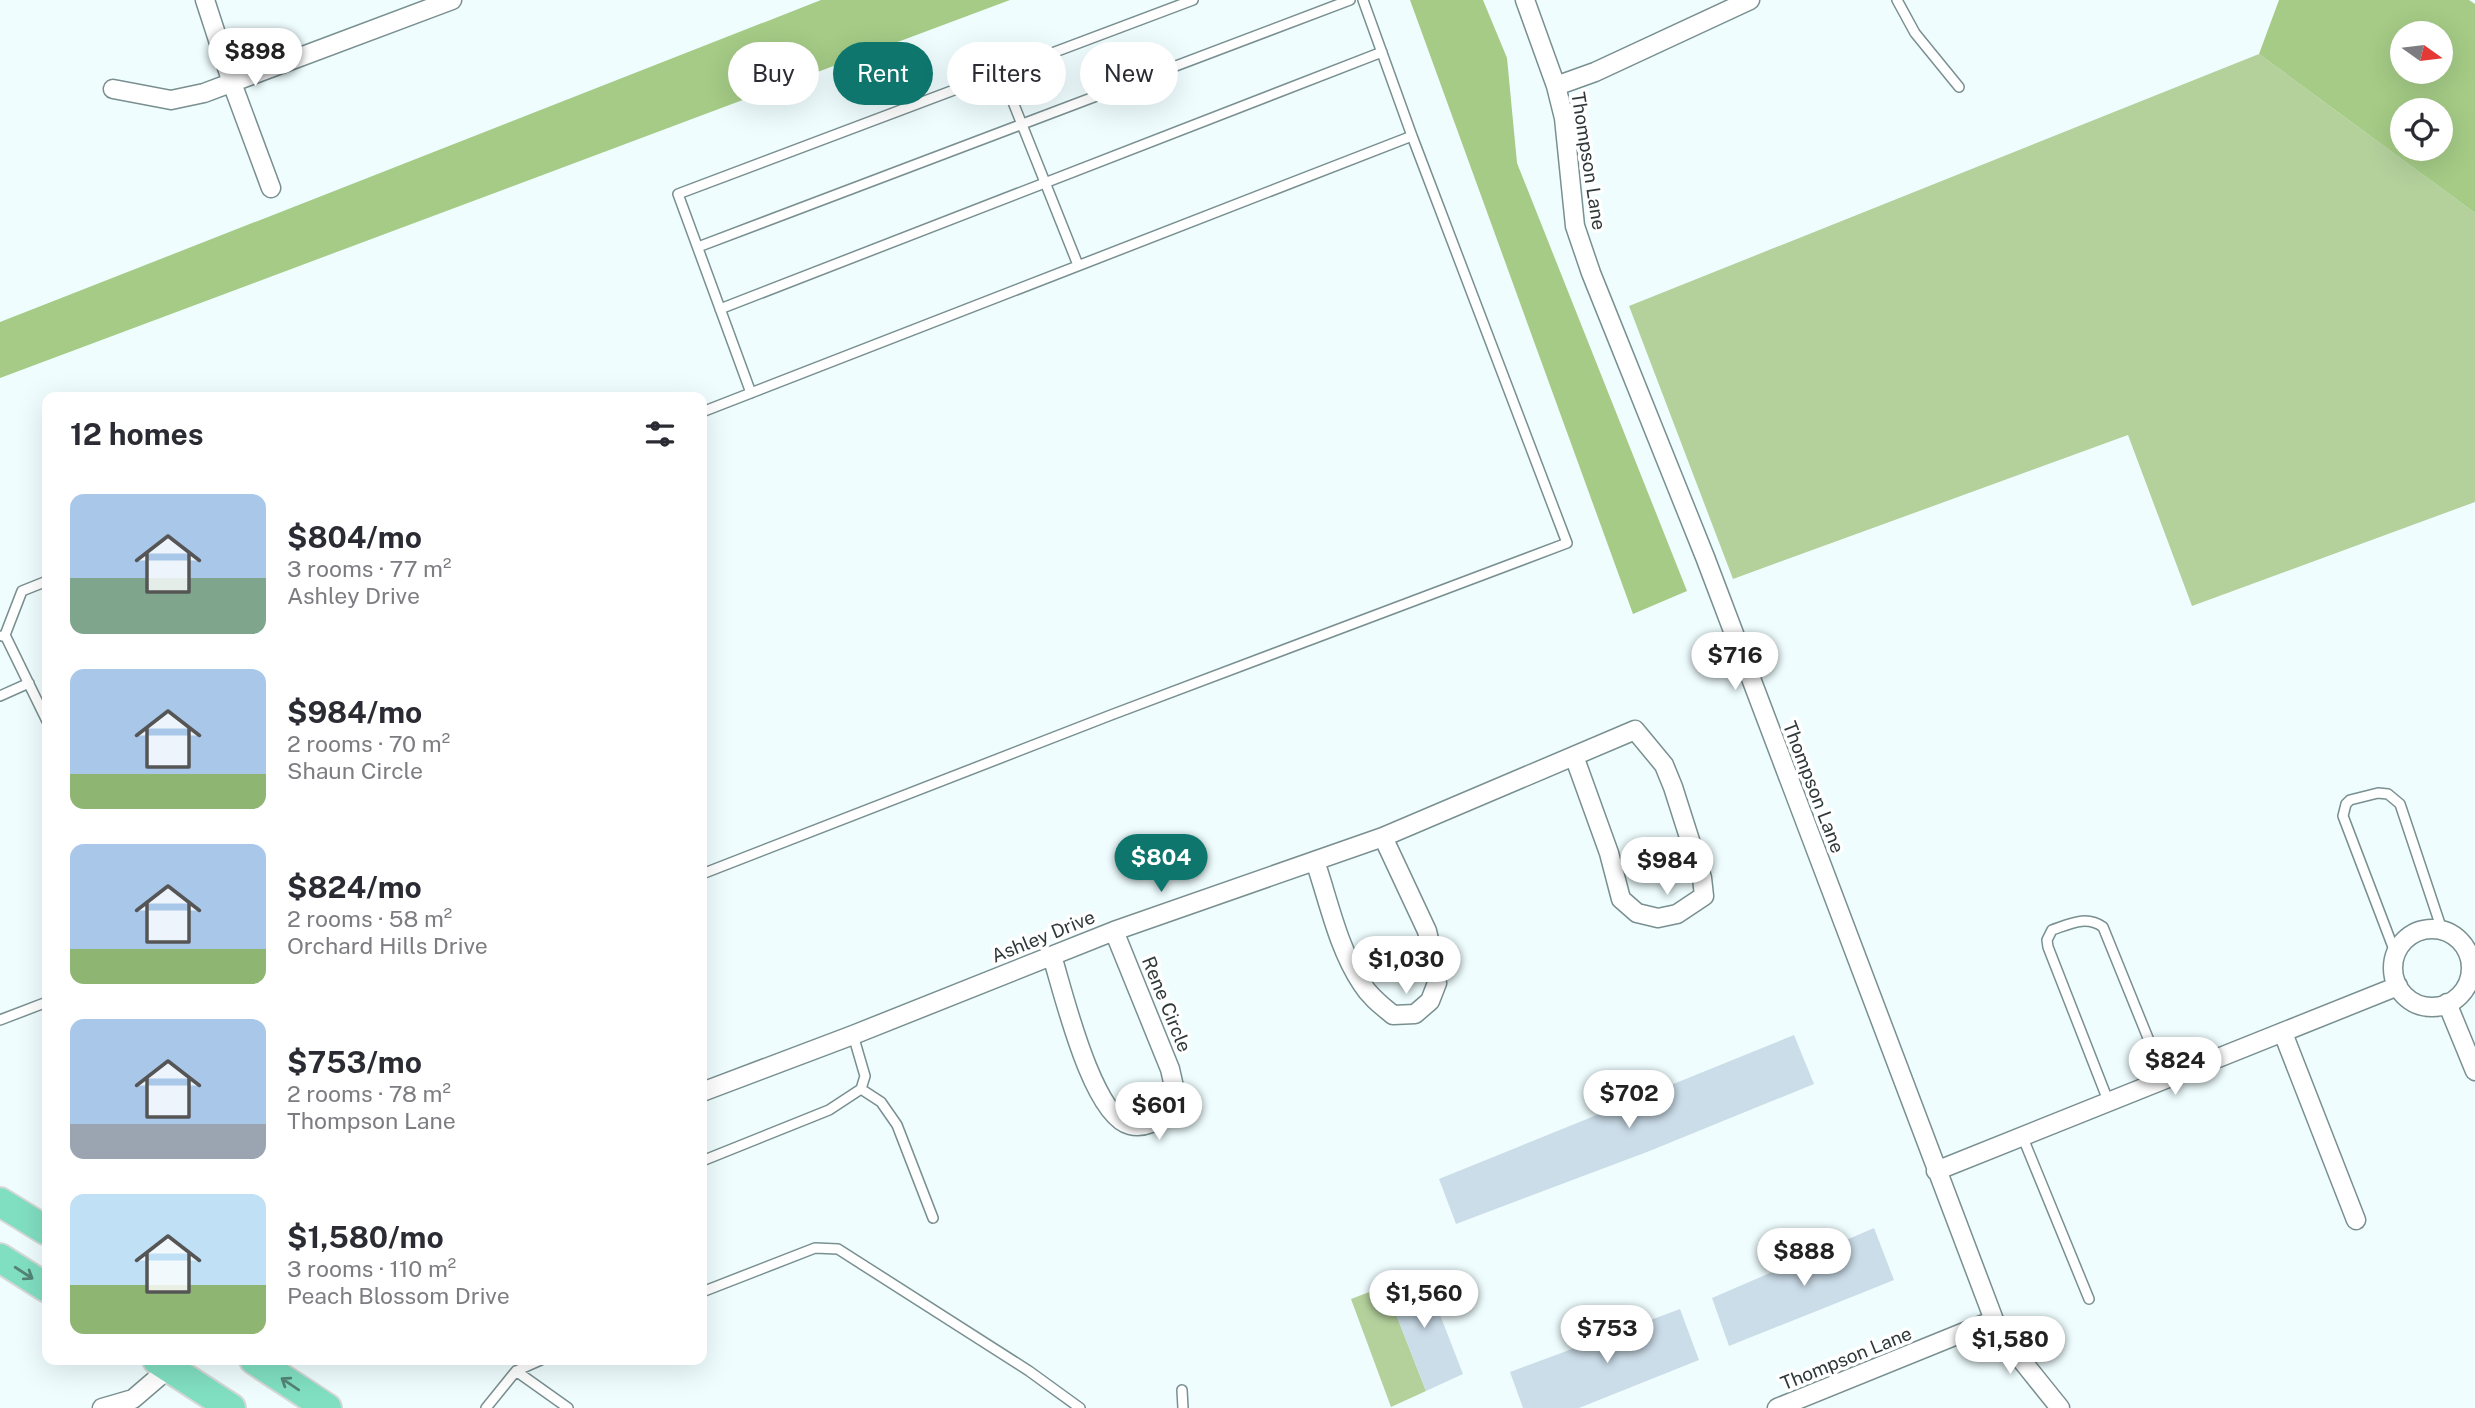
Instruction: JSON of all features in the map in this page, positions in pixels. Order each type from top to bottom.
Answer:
[{"type":"main road","points":[[0,1202],[42,1228]]},
{"type":"main road","points":[[0,1258],[42,1286]]},
{"type":"main road","points":[[173,1365],[231,1408]]},
{"type":"main road","points":[[262,1365],[327,1408]]},
{"type":"street","points":[[205,0],[271,188]]},
{"type":"street","points":[[113,89],[171,100],[204,93],[452,0]]},
{"type":"street","points":[[1525,0],[1556,86]]},
{"type":"street","name":"Thompson Lane","points":[[1750,0],[1595,72],[1556,86],[1564,118],[1571,202],[1582,250],[1705,557],[1994,1320],[1777,1408]]},
{"type":"street","name":"Ashley Drive","points":[[707,1089],[853,1035],[1114,930],[1383,837],[1635,730],[1664,765],[1702,878],[1704,895],[1677,915],[1658,919],[1636,913],[1621,899],[1609,853],[1574,756]]},
{"type":"street","points":[[1315,861],[1346,954],[1362,984],[1372,997],[1394,1015],[1416,1014],[1430,1001],[1437,983],[1433,956],[1427,932],[1383,837]]},
{"type":"street","name":"Rene Circle","points":[[1052,956],[1084,1060],[1103,1104],[1129,1125],[1151,1124],[1170,1112],[1175,1091],[1170,1069],[1114,930]]},
{"type":"street","points":[[2421,930],[2451,933],[2472,955],[2467,986],[2458,998],[2447,1003],[2429,1007],[2414,1003],[2402,993],[2395,979],[2393,964],[2396,956],[2407,937],[2421,930]]},
{"type":"street","points":[[1936,1171],[2399,986]]},
{"type":"street","points":[[2447,1003],[2475,1071]]},
{"type":"street","points":[[2283,1033],[2356,1220]]},
{"type":"street","points":[[1994,1320],[2015,1352],[2060,1408]]},
{"type":"street","points":[[102,1408],[133,1399],[166,1365]]},
{"type":"lane","points":[[1066,48],[1193,0]]},
{"type":"lane","points":[[698,247],[1350,0]]},
{"type":"lane","points":[[707,872],[1111,715],[1567,543],[1363,0]]},
{"type":"lane","points":[[1897,0],[1915,33],[1959,87]]},
{"type":"lane","points":[[720,309],[1382,52]]},
{"type":"lane","points":[[751,393],[678,194],[947,92]]},
{"type":"lane","points":[[1015,105],[1079,265]]},
{"type":"lane","points":[[707,410],[1412,136]]},
{"type":"lane","points":[[42,583],[22,591],[3,636],[42,708]]},
{"type":"lane","points":[[0,696],[29,683]]},
{"type":"lane","points":[[2396,956],[2343,816],[2350,800],[2378,793],[2388,794],[2400,804],[2442,930]]},
{"type":"lane","points":[[2109,1103],[2048,947],[2047,940],[2052,930],[2084,920],[2094,921],[2103,927],[2165,1080]]},
{"type":"lane","points":[[0,1020],[42,1004]]},
{"type":"lane","points":[[707,1159],[828,1111],[861,1089],[865,1076],[853,1035]]},
{"type":"lane","points":[[861,1089],[881,1102],[897,1125],[933,1218]]},
{"type":"lane","points":[[2023,1138],[2089,1299]]},
{"type":"lane","points":[[707,1290],[815,1248],[838,1248],[1029,1371],[1080,1408]]},
{"type":"lane","points":[[486,1408],[516,1371],[530,1365]]},
{"type":"lane","points":[[516,1371],[568,1408]]},
{"type":"lane","points":[[1182,1390],[1183,1408]]},
{"type":"green space","points":[[821,0],[1010,0],[898,42],[833,42],[833,66],[819,71],[819,42],[728,42],[729,105],[0,378],[0,322]]},
{"type":"green space","points":[[1410,0],[1483,0],[1507,58],[1517,163],[1687,591],[1633,614]]},
{"type":"green space","points":[[2279,0],[2469,0],[2475,4],[2475,213],[2404,161],[2453,161],[2453,98],[2390,98],[2390,150],[2259,54]]},
{"type":"green space","points":[[2259,54],[2390,150],[2390,161],[2404,161],[2475,213],[2475,502],[2192,606],[2128,435],[1733,579],[1629,306]]},
{"type":"green space","points":[[1385,1286],[1426,1391],[1391,1407],[1351,1299]]},
{"type":"building","points":[[1794,1035],[1814,1084],[1647,1152],[1456,1224],[1439,1179]]},
{"type":"building","points":[[1874,1228],[1894,1280],[1729,1346],[1712,1298]]},
{"type":"building","points":[[1423,1271],[1463,1374],[1426,1391],[1385,1286]]},
{"type":"building","points":[[1680,1309],[1699,1360],[1579,1408],[1523,1408],[1510,1372]]}]
